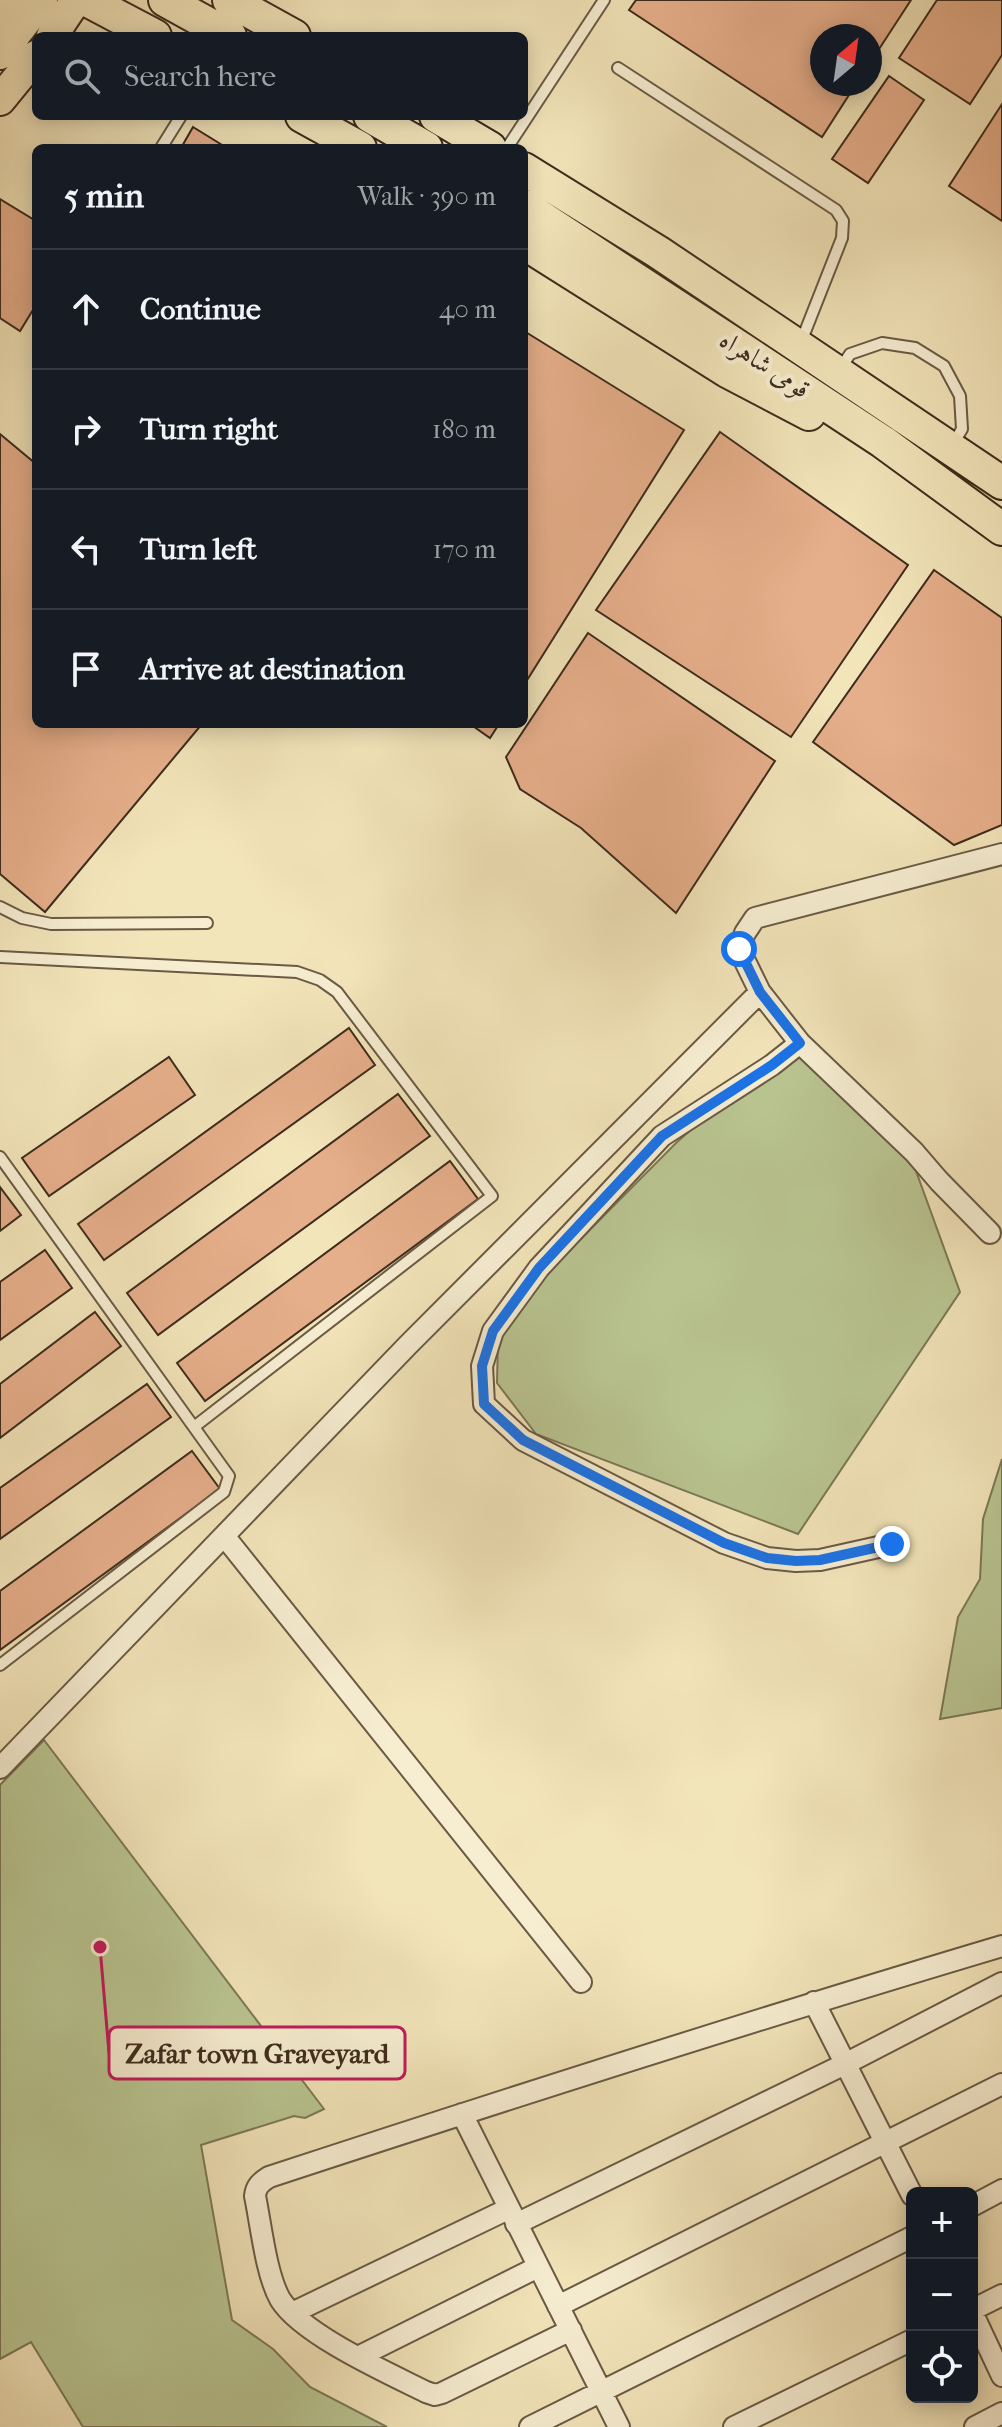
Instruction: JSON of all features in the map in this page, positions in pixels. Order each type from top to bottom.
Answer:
[{"type":"highway","points":[[0,24],[16,0]]},
{"type":"highway","points":[[87,0],[147,32]]},
{"type":"highway","points":[[165,0],[223,32]]},
{"type":"highway","points":[[229,0],[287,32]]},
{"type":"highway","points":[[309,120],[353,144]]},
{"type":"highway","points":[[377,120],[419,144]]},
{"type":"highway","points":[[443,120],[483,144]]},
{"type":"highway","name":"قومی شاہراہ","points":[[528,171],[800,345],[1002,483]]},
{"type":"highway","name":"قومی شاہراہ","points":[[528,209],[883,442],[1002,529]]},
{"type":"highway","points":[[528,246],[727,371],[801,412],[883,442]]},
{"type":"main road","points":[[0,54],[42,0]]},
{"type":"main road","points":[[55,32],[76,0]]},
{"type":"main road","points":[[0,100],[32,61]]},
{"type":"street","points":[[990,1233],[914,1152],[800,1043],[760,992],[739,949],[755,918],[1002,854]]},
{"type":"street","points":[[0,1768],[408,1345],[760,992]]},
{"type":"street","points":[[800,1043],[772,1065],[662,1136],[539,1268],[493,1331],[482,1366],[484,1404],[523,1440],[724,1543],[767,1558],[820,1560],[892,1544]]},
{"type":"street","points":[[225,1537],[581,1982]]},
{"type":"street","points":[[571,2330],[435,2395],[330,2341],[292,2313],[280,2299],[272,2280],[256,2189],[269,2177],[462,2114],[1002,1946]]},
{"type":"street","points":[[292,2313],[845,2064],[1002,1983]]},
{"type":"street","points":[[814,2002],[908,2187]]},
{"type":"street","points":[[558,2306],[1002,2084]]},
{"type":"street","points":[[462,2114],[619,2427]]},
{"type":"street","points":[[978,2203],[1002,2190]]},
{"type":"street","points":[[530,2427],[906,2240]]},
{"type":"street","points":[[358,2357],[538,2267]]},
{"type":"street","points":[[978,2308],[1002,2295]]},
{"type":"street","points":[[978,2324],[1002,2376]]},
{"type":"street","points":[[734,2427],[906,2343]]},
{"type":"street","points":[[975,2427],[1002,2413]]},
{"type":"lane","points":[[528,116],[604,0]]},
{"type":"lane","points":[[618,68],[836,210],[843,221],[842,238],[800,345]]},
{"type":"lane","points":[[164,144],[178,120]]},
{"type":"lane","points":[[510,144],[525,120]]},
{"type":"lane","points":[[837,372],[850,354],[882,343],[915,348],[944,366],[960,396],[962,429],[951,448]]},
{"type":"lane","points":[[0,907],[22,918],[51,924],[207,923]]},
{"type":"lane","points":[[0,957],[297,972],[320,980],[337,992],[492,1196],[194,1427]]},
{"type":"lane","points":[[0,1157],[229,1476],[224,1492],[0,1665]]},
{"type":"green space","points":[[794,1039],[908,1149],[960,1292],[798,1534],[536,1434],[497,1383],[498,1339],[547,1273],[676,1143]]},
{"type":"green space","points":[[1002,1459],[1002,1708],[940,1719],[958,1617],[980,1579],[983,1519]]},
{"type":"green space","points":[[44,1740],[324,2109],[305,2118],[294,2116],[201,2145],[232,2320],[273,2349],[310,2387],[387,2427],[83,2427],[31,2342],[0,2359],[0,1785]]},
{"type":"building","points":[[636,0],[911,0],[882,45],[882,24],[810,24],[810,96],[848,96],[822,137],[629,10]]},
{"type":"building","points":[[937,0],[1002,0],[1002,55],[970,104],[899,58]]},
{"type":"building","points":[[889,76],[924,100],[868,183],[832,159],[875,96],[882,96],[882,86]]},
{"type":"building","points":[[1002,104],[1002,221],[949,186]]},
{"type":"building","points":[[193,127],[221,144],[183,144]]},
{"type":"building","points":[[0,199],[32,219],[32,312],[20,331],[0,318]]},
{"type":"building","points":[[528,333],[684,430],[528,679]]},
{"type":"building","points":[[720,432],[908,565],[791,737],[596,610]]},
{"type":"building","points":[[0,434],[32,461],[32,728],[199,728],[45,912],[0,874]]},
{"type":"building","points":[[934,570],[1002,618],[1002,825],[954,845],[813,742]]},
{"type":"building","points":[[588,633],[775,761],[676,913],[581,828],[520,789],[506,757]]},
{"type":"building","points":[[476,728],[496,728],[490,738]]},
{"type":"building","points":[[349,1028],[375,1065],[104,1260],[78,1224]]},
{"type":"building","points":[[169,1057],[195,1095],[49,1196],[22,1158]]},
{"type":"building","points":[[398,1094],[430,1136],[158,1335],[127,1293]]},
{"type":"building","points":[[450,1161],[478,1199],[205,1401],[177,1363]]},
{"type":"building","points":[[0,1187],[21,1215],[0,1231]]},
{"type":"building","points":[[45,1250],[72,1288],[0,1340],[0,1282]]},
{"type":"building","points":[[95,1312],[121,1346],[0,1438],[0,1384]]},
{"type":"building","points":[[147,1384],[171,1417],[0,1539],[0,1488]]},
{"type":"building","points":[[192,1451],[220,1489],[0,1650],[0,1591]]},
{"type":"place","name":"Zafar town Graveyard","points":[[100,1947]]},
{"type":"route","points":[[739,949],[760,992],[800,1043],[741,1086],[662,1136],[539,1268],[493,1331],[482,1366],[484,1404],[523,1440],[545,1453],[724,1543],[767,1558],[820,1560],[892,1544]]}]
